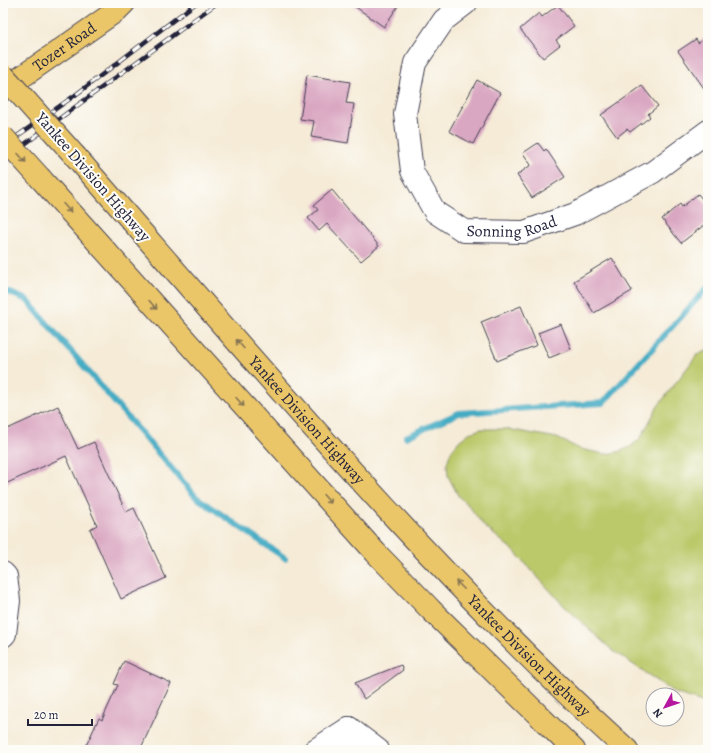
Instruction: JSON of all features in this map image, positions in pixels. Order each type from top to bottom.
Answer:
[{"type":"main road","name":"Tozer Road","points":[[3,90],[117,6]]},
{"type":"main road","name":"Yankee Division Highway","points":[[3,75],[396,520],[516,642],[627,750]]},
{"type":"main road","points":[[3,137],[376,553],[436,615],[574,750]]},
{"type":"street","name":"Sonning Road","points":[[466,3],[444,20],[415,63],[405,114],[412,171],[435,212],[464,231],[524,232],[575,214],[653,172],[708,131]]},
{"type":"street","points":[[3,573],[6,576],[9,601],[5,634],[3,636]]},
{"type":"street","points":[[315,750],[349,728]]},
{"type":"street","points":[[344,750],[349,728]]},
{"type":"street","points":[[349,728],[378,750]]},
{"type":"green space","points":[[708,350],[708,704],[685,696],[685,687],[666,687],[612,650],[565,607],[514,551],[484,526],[469,506],[459,497],[448,476],[447,463],[451,451],[459,441],[469,433],[481,429],[507,429],[557,438],[580,449],[605,454],[618,452],[630,447],[640,439],[658,406],[697,355]]},
{"type":"building","points":[[350,3],[400,3],[384,27]]},
{"type":"building","points":[[558,5],[574,26],[556,40],[560,45],[543,58],[520,29],[539,13],[542,17]]},
{"type":"building","points":[[708,36],[708,94],[678,51],[696,39],[698,43]]},
{"type":"building","points":[[307,75],[350,82],[346,103],[354,104],[348,143],[311,137],[314,121],[300,119]]},
{"type":"building","points":[[477,80],[500,93],[473,144],[449,131]]},
{"type":"building","points":[[642,86],[658,106],[648,114],[650,117],[630,132],[627,129],[617,137],[601,115]]},
{"type":"building","points":[[538,143],[544,151],[546,149],[565,177],[532,198],[517,175],[531,165],[523,153]]},
{"type":"building","points":[[332,190],[379,246],[361,261],[327,224],[319,231],[308,218],[318,210],[314,205]]},
{"type":"building","points":[[698,194],[708,206],[708,222],[681,243],[662,219],[680,204],[682,207]]},
{"type":"building","points":[[612,258],[632,291],[594,313],[574,281]]},
{"type":"building","points":[[521,306],[537,345],[497,361],[481,322]]},
{"type":"building","points":[[561,324],[571,349],[549,358],[538,333]]},
{"type":"building","points":[[58,406],[78,449],[94,442],[126,512],[134,508],[166,578],[121,599],[90,529],[97,525],[66,456],[3,485],[3,431]]},
{"type":"building","points":[[124,661],[171,683],[140,750],[84,750],[99,718],[102,720],[118,685],[114,684]]},
{"type":"building","points":[[401,665],[403,670],[364,699],[355,683]]},
{"type":"waterway","points":[[406,437],[459,413],[603,403],[708,287]]},
{"type":"waterway","points":[[3,290],[27,300],[196,497],[285,558]]},
{"type":"railway","points":[[3,146],[74,96],[196,3]]},
{"type":"railway","points":[[3,160],[217,3]]}]
